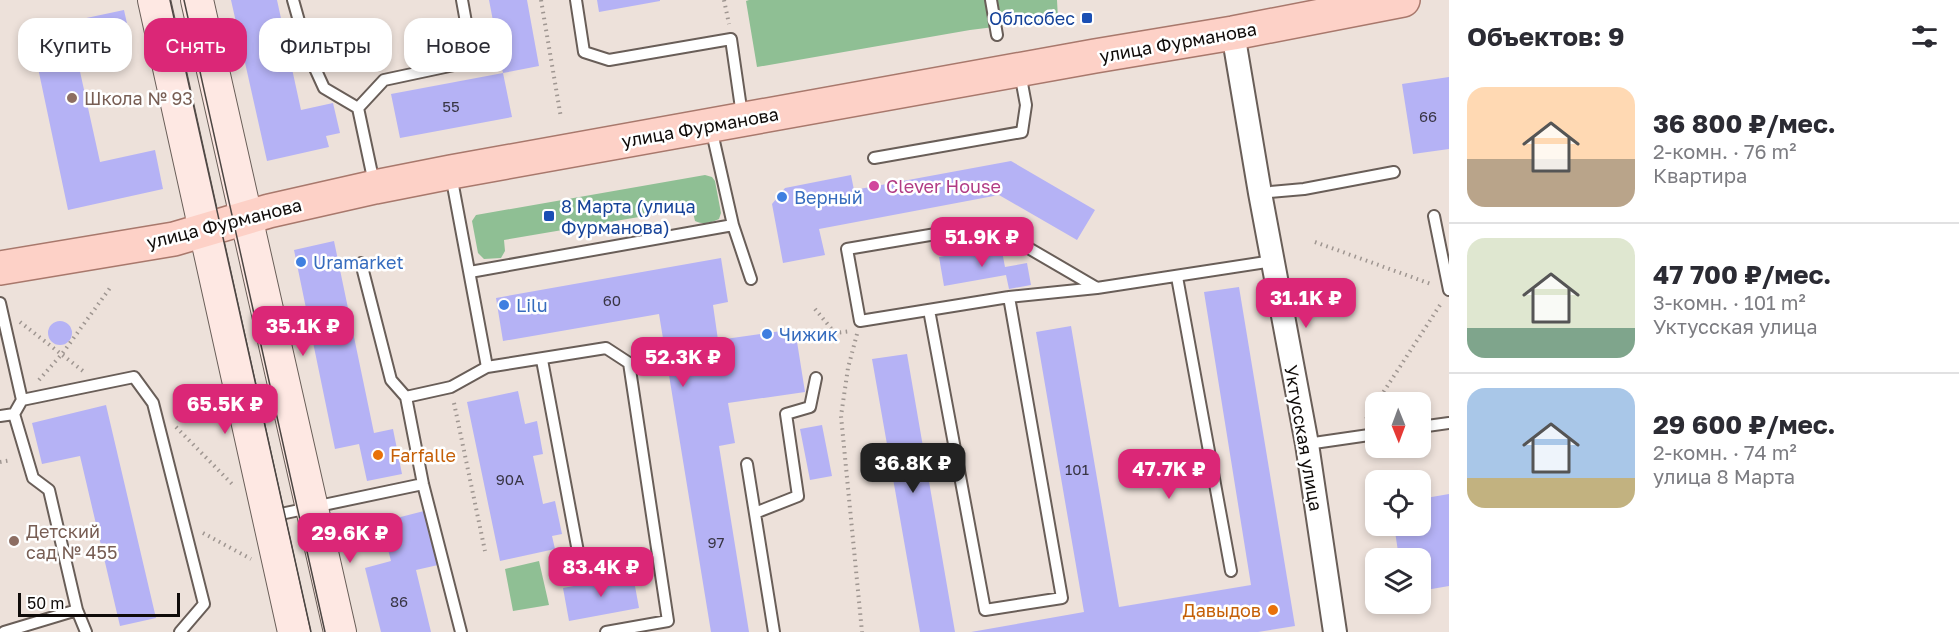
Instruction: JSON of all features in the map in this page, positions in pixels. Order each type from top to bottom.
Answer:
[{"type":"main road","points":[[154,0],[294,632]]},
{"type":"main road","points":[[197,0],[340,632]]},
{"type":"main road","name":"улица Фурманова","points":[[0,268],[174,239],[246,218],[375,186],[1019,69],[1233,33],[1403,0]]},
{"type":"street","name":"Уктусская улица","points":[[1233,33],[1307,444],[1335,632]]},
{"type":"lane","points":[[293,0],[308,53],[324,88],[358,108],[375,186]]},
{"type":"lane","points":[[358,108],[384,80],[473,61],[462,0]]},
{"type":"lane","points":[[576,0],[584,52],[609,60],[731,39],[743,119]]},
{"type":"lane","points":[[991,0],[997,35]]},
{"type":"lane","points":[[874,158],[1022,132],[1026,105],[1019,69]]},
{"type":"lane","points":[[711,125],[733,225],[751,279]]},
{"type":"lane","points":[[451,172],[487,367]]},
{"type":"lane","points":[[1260,193],[1304,189],[1394,172]]},
{"type":"lane","points":[[1434,216],[1443,288]]},
{"type":"lane","points":[[470,272],[733,225]]},
{"type":"lane","points":[[1097,288],[989,225],[847,249],[860,321],[1009,297],[1097,288],[1273,261]]},
{"type":"lane","points":[[361,263],[391,380],[406,397],[423,484],[461,632]]},
{"type":"lane","points":[[1177,277],[1231,571]]},
{"type":"lane","points":[[929,310],[985,610],[1062,597],[1009,297]]},
{"type":"lane","points":[[0,305],[22,400],[14,414],[33,478],[49,490],[77,610],[86,632]]},
{"type":"lane","points":[[406,397],[451,387],[487,367],[606,348],[629,363],[668,621],[606,632]]},
{"type":"lane","points":[[542,360],[582,573]]},
{"type":"lane","points":[[22,400],[134,377],[153,403],[204,604],[180,632]]},
{"type":"lane","points":[[755,513],[798,496],[786,414],[810,407],[816,378]]},
{"type":"lane","points":[[0,417],[14,414]]},
{"type":"lane","points":[[1431,426],[1449,423]]},
{"type":"lane","points":[[1307,444],[1365,436]]},
{"type":"lane","points":[[747,464],[774,632]]},
{"type":"lane","points":[[269,516],[423,484]]},
{"type":"lane","points":[[4,632],[77,610]]},
{"type":"path","points":[[541,0],[561,118]]},
{"type":"path","points":[[724,0],[731,39]]},
{"type":"path","points":[[1315,242],[1443,288]]},
{"type":"path","points":[[22,400],[62,354],[110,288]]},
{"type":"path","points":[[1383,392],[1443,300]]},
{"type":"path","points":[[0,305],[100,384]]},
{"type":"path","points":[[815,309],[835,333],[848,332]]},
{"type":"path","points":[[860,321],[848,368],[841,416],[862,632]]},
{"type":"path","points":[[451,387],[484,551]]},
{"type":"path","points":[[153,403],[240,492]]},
{"type":"path","points":[[184,522],[252,560]]},
{"type":"green space","points":[[1057,0],[1058,19],[970,30],[757,67],[746,1]]},
{"type":"green space","points":[[705,175],[712,177],[715,181],[721,213],[719,219],[713,222],[695,221],[692,208],[504,240],[505,251],[501,258],[484,259],[478,253],[472,221],[476,215]]},
{"type":"green space","points":[[539,561],[549,605],[513,611],[505,569]]},
{"type":"building","points":[[231,0],[277,0],[281,18],[259,18],[259,72],[293,72],[301,110],[333,103],[340,133],[326,136],[329,147],[267,161],[247,72],[247,18],[235,18]]},
{"type":"building","points":[[489,0],[527,0],[539,66],[512,71],[512,18],[492,18]]},
{"type":"building","points":[[597,0],[660,0],[660,1],[599,12]]},
{"type":"building","points":[[124,10],[126,18],[86,18]]},
{"type":"building","points":[[39,72],[80,72],[100,162],[155,150],[163,189],[68,210]]},
{"type":"building","points":[[503,73],[512,117],[400,138],[391,94]]},
{"type":"building","points":[[1449,77],[1449,149],[1413,154],[1402,84]]},
{"type":"building","points":[[1011,161],[1095,210],[1077,240],[999,195],[819,229],[825,255],[783,263],[772,204],[785,188],[851,175],[854,190]]},
{"type":"building","points":[[334,241],[374,433],[393,429],[402,474],[367,481],[359,444],[335,449],[294,250]]},
{"type":"building","points":[[1001,246],[1005,267],[1027,263],[1031,285],[1009,289],[1006,275],[944,286],[939,257]]},
{"type":"building","points":[[721,258],[728,302],[713,305],[718,340],[795,329],[805,392],[728,403],[735,443],[719,446],[749,632],[711,632],[659,314],[503,341],[496,298]]},
{"type":"building","points":[[1239,287],[1295,626],[1258,632],[971,632],[1084,612],[1036,332],[1071,326],[1119,607],[1251,585],[1204,292]]},
{"type":"building","points":[[60,321],[65,322],[71,328],[71,338],[65,344],[60,345],[55,344],[49,338],[48,333],[49,328],[55,322]]},
{"type":"building","points":[[907,354],[955,632],[920,632],[872,359]]},
{"type":"building","points":[[518,391],[525,424],[537,421],[543,454],[533,456],[543,504],[555,501],[562,534],[552,536],[555,549],[500,561],[467,402]]},
{"type":"building","points":[[106,405],[156,618],[120,626],[80,456],[42,464],[32,423]]},
{"type":"building","points":[[822,425],[832,476],[810,480],[800,429]]},
{"type":"building","points":[[1449,494],[1449,586],[1431,589],[1431,548],[1397,548],[1396,536],[1431,536],[1431,497]]},
{"type":"building","points":[[424,511],[438,565],[416,570],[431,632],[381,632],[365,568],[391,561],[381,522]]},
{"type":"building","points":[[633,575],[639,608],[569,621],[563,588]]},
{"type":"tram line","points":[[170,0],[311,632]]},
{"type":"tram line","points":[[184,0],[325,632]]},
{"type":"place","name":"Облсобес","points":[[1087,18]]},
{"type":"place","name":"Школа № 93","points":[[72,98]]},
{"type":"place","name":"Clever House","points":[[874,186]]},
{"type":"place","name":"Верный","points":[[782,197]]},
{"type":"place","name":"8 Марта (улица Фурманова)","points":[[549,216]]},
{"type":"place","name":"Uramarket","points":[[301,262]]},
{"type":"place","name":"Lilu","points":[[504,305]]},
{"type":"place","name":"Чижик","points":[[767,334]]},
{"type":"place","name":"Farfalle","points":[[378,455]]},
{"type":"place","name":"Детский сад № 455","points":[[14,541]]},
{"type":"place","name":"Давыдов","points":[[1273,610]]}]
